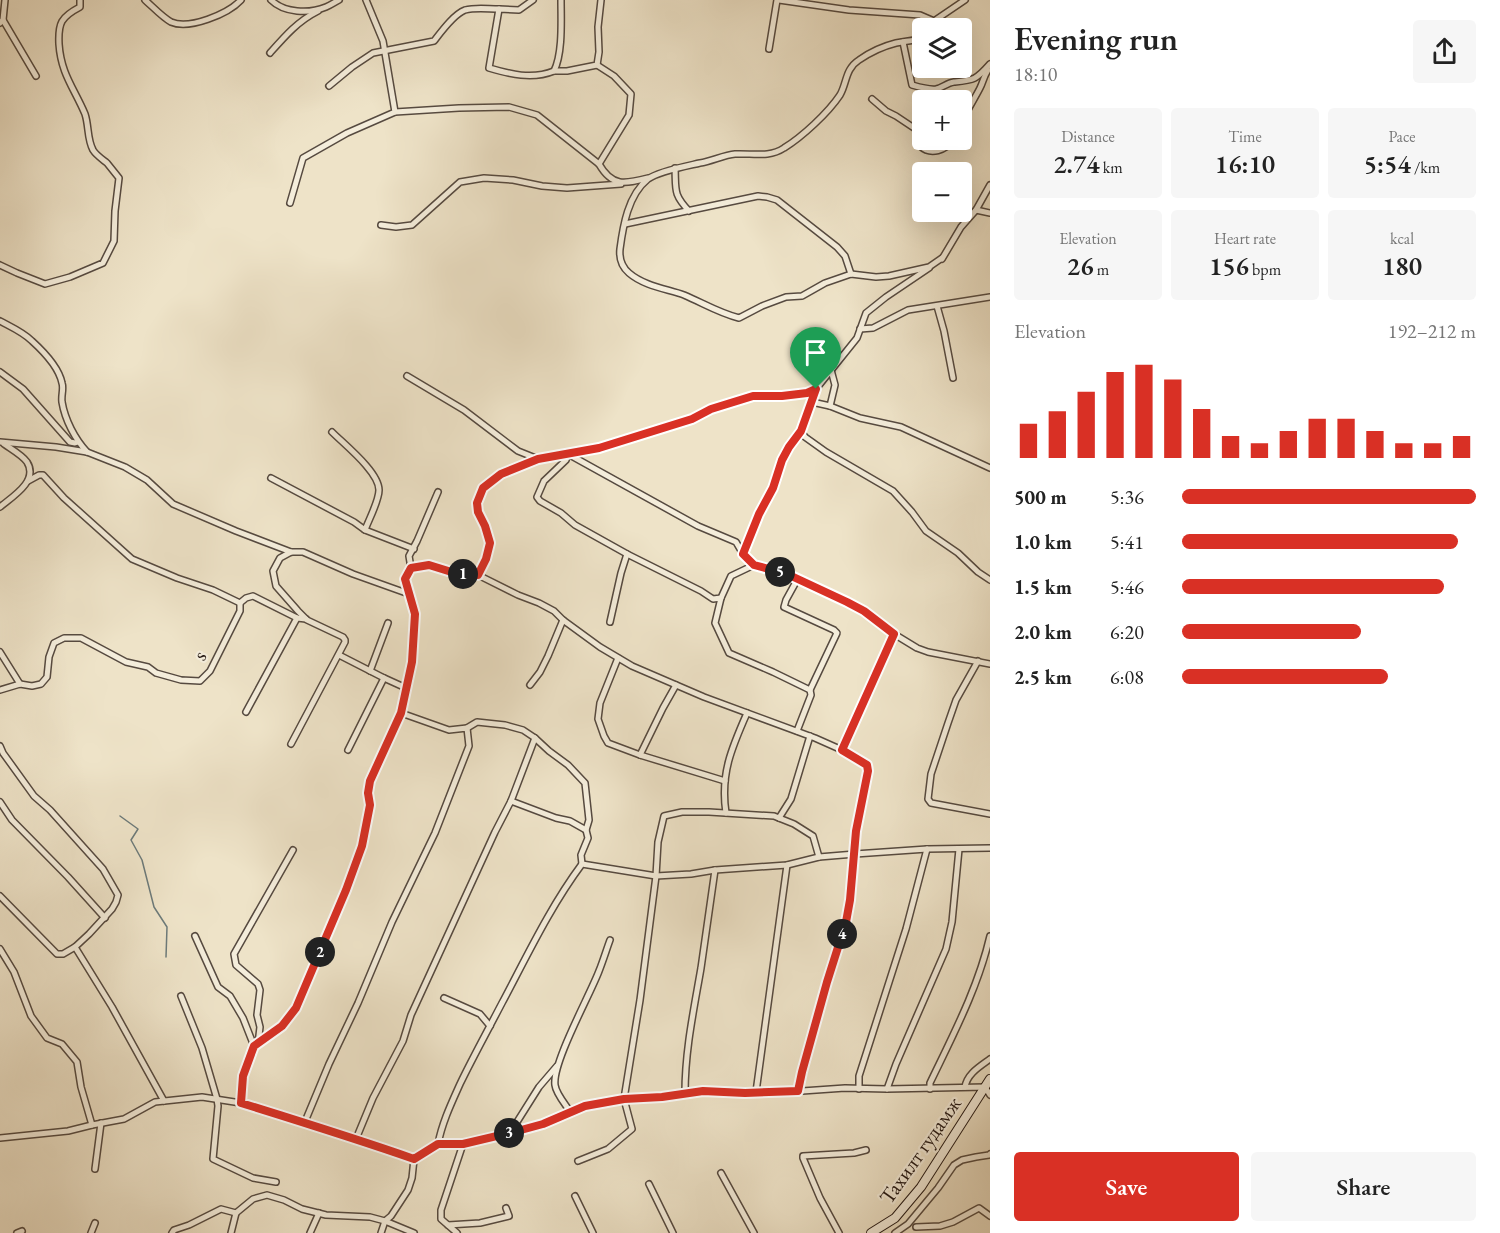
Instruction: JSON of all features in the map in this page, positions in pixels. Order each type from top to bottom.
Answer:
[{"type":"main road","name":"Тахилт гудамж","points":[[871,1233],[895,1218],[921,1187],[990,1079]]},
{"type":"street","points":[[6,0],[1,21],[36,76]]},
{"type":"street","points":[[0,265],[45,284],[70,277],[103,263],[114,241],[119,178],[94,151],[85,115],[60,59],[58,30],[60,23],[80,7],[80,0]]},
{"type":"street","points":[[145,0],[170,21],[187,25],[221,13],[241,0]]},
{"type":"street","points":[[271,0],[277,6],[295,11],[325,8]]},
{"type":"street","points":[[270,53],[292,29],[308,16],[339,0]]},
{"type":"street","points":[[366,0],[383,41],[395,112]]},
{"type":"street","points":[[329,86],[373,53],[435,41],[462,11],[475,8],[519,10],[532,0]]},
{"type":"street","points":[[554,71],[557,65],[561,30],[561,0]]},
{"type":"street","points":[[597,65],[601,0]]},
{"type":"street","points":[[769,49],[778,0],[815,3],[849,10],[920,15],[927,18]]},
{"type":"street","points":[[938,18],[964,0]]},
{"type":"street","points":[[500,9],[489,68],[512,75],[543,76],[554,71],[597,65],[614,76],[631,94],[629,115],[599,164]]},
{"type":"street","points":[[381,225],[396,227],[412,225],[460,182],[484,178],[567,188],[623,184],[733,154],[771,154],[784,149],[804,134],[826,112],[840,94],[850,67],[858,60],[895,43],[912,40]]},
{"type":"street","points":[[903,42],[912,85],[936,89],[954,82],[972,80],[990,65]]},
{"type":"street","points":[[972,102],[990,65]]},
{"type":"street","points":[[872,99],[886,111],[912,126]]},
{"type":"street","points":[[290,203],[303,158],[395,112],[459,108],[509,107],[537,116],[599,164],[605,174],[623,184]]},
{"type":"street","points":[[675,168],[676,193],[689,211]]},
{"type":"street","points":[[649,178],[631,202],[625,224],[620,261],[632,275],[739,318],[762,306],[786,297],[802,296],[825,283],[851,274],[889,276],[929,267],[942,258]]},
{"type":"street","points":[[743,554],[759,514],[773,488],[782,460],[801,431],[816,389],[857,338],[866,313],[942,258],[961,227],[976,210],[990,185]]},
{"type":"street","points":[[625,224],[758,196],[767,197],[777,200],[837,247],[845,256],[851,274]]},
{"type":"street","points":[[976,210],[990,213]]},
{"type":"street","points":[[860,329],[873,328],[908,310],[990,297]]},
{"type":"street","points":[[937,306],[953,378]]},
{"type":"street","points":[[0,321],[31,340],[59,374],[63,385],[62,401],[68,421],[78,442],[87,452]]},
{"type":"street","points":[[830,406],[835,385],[831,369]]},
{"type":"street","points":[[0,372],[23,389],[70,442],[78,442]]},
{"type":"street","points":[[407,376],[464,410],[518,451],[538,459]]},
{"type":"street","points":[[478,575],[486,559],[490,543],[478,512],[477,503],[483,488],[501,474],[538,459],[599,448],[692,419],[711,409],[753,396],[782,396],[807,393],[816,389]]},
{"type":"street","points":[[812,402],[830,406],[860,418],[901,427],[990,468]]},
{"type":"street","points":[[801,431],[805,437],[825,452],[893,492],[926,531],[958,553],[990,580]]},
{"type":"street","points":[[332,432],[369,470],[377,482],[378,498],[365,530]]},
{"type":"street","points":[[1,443],[87,452],[125,467],[147,480],[173,504],[291,552],[303,552],[353,574],[409,594]]},
{"type":"street","points":[[1,443],[26,461],[30,472],[28,481]]},
{"type":"street","points":[[568,454],[566,460],[544,481],[537,497],[540,501],[561,513],[574,525],[627,554],[713,599],[721,597]]},
{"type":"street","points":[[568,454],[698,526],[736,542],[743,554],[754,565],[787,574],[855,607],[917,648],[990,664]]},
{"type":"street","points":[[0,507],[21,490],[28,481],[43,475],[64,498],[132,559],[213,590],[240,603],[253,596],[343,637],[345,640],[339,655],[291,744]]},
{"type":"street","points":[[271,478],[365,530],[414,549]]},
{"type":"street","points":[[256,1045],[282,1026],[296,1008],[362,846],[370,805],[368,793],[370,781],[401,713],[412,662],[415,614],[405,579],[411,568],[409,556],[438,492]]},
{"type":"street","points":[[291,552],[280,558],[273,571],[276,586],[307,620]]},
{"type":"street","points":[[610,622],[627,554]]},
{"type":"street","points":[[411,568],[429,565],[458,574],[478,575],[554,611],[563,620],[618,658],[676,685],[810,736],[842,750],[867,765],[868,771],[856,831],[846,922],[827,982],[798,1091]]},
{"type":"street","points":[[754,565],[731,576],[721,597],[715,623],[729,654],[810,690]]},
{"type":"street","points":[[797,580],[784,607],[837,633],[810,690],[797,731]]},
{"type":"street","name":"s","points":[[20,684],[32,686],[41,684],[47,677],[49,657],[54,643],[64,638],[81,638],[126,662],[148,667],[156,673],[181,680],[200,681],[210,671],[240,610],[240,603]]},
{"type":"street","points":[[246,712],[297,618]]},
{"type":"street","points":[[530,685],[548,657],[563,620]]},
{"type":"street","points":[[370,671],[388,623]]},
{"type":"street","points":[[842,750],[894,634]]},
{"type":"street","points":[[0,652],[20,684],[0,690]]},
{"type":"street","points":[[339,655],[406,688]]},
{"type":"street","points":[[618,658],[600,703],[598,719],[608,742],[640,755],[725,781]]},
{"type":"street","points":[[978,661],[956,700],[932,774],[928,799],[931,803],[990,814]]},
{"type":"street","points":[[348,750],[384,678]]},
{"type":"street","points":[[640,755],[676,685]]},
{"type":"street","points":[[401,713],[449,730],[467,728],[477,722],[505,725],[523,730],[568,765],[585,783],[589,820],[586,830],[588,838],[581,855],[582,864],[556,904],[490,1026],[440,1128],[438,1144]]},
{"type":"street","points":[[726,813],[723,795],[728,761],[747,713]]},
{"type":"street","points":[[304,1124],[392,922],[435,833],[469,746],[467,728]]},
{"type":"street","points":[[779,818],[791,799],[810,736]]},
{"type":"street","points":[[356,1139],[373,1098],[403,1041],[411,1015],[511,801],[535,738]]},
{"type":"street","points":[[0,746],[34,796],[50,810],[103,869],[118,895],[105,918],[63,954],[57,954],[0,896]]},
{"type":"street","points":[[511,801],[570,821],[586,830]]},
{"type":"street","points":[[0,802],[12,820],[105,918]]},
{"type":"street","points":[[634,1138],[624,1099],[640,1000],[656,876],[658,842],[664,816],[682,813],[726,813],[774,816],[794,824],[813,836],[819,857]]},
{"type":"street","points":[[582,864],[656,876],[787,866],[819,857],[927,849],[990,848]]},
{"type":"street","points":[[859,1089],[859,1076],[906,929],[927,849]]},
{"type":"street","points":[[887,1089],[946,949],[952,922],[959,849]]},
{"type":"street","points":[[241,1103],[243,1076],[261,1027],[257,1015],[260,990],[258,984],[236,964],[234,954],[293,850]]},
{"type":"street","points":[[756,1092],[787,866]]},
{"type":"street","points":[[685,1093],[689,1035],[715,870]]},
{"type":"street","points":[[195,936],[219,987],[230,996],[256,1045]]},
{"type":"street","points":[[930,1089],[930,1083],[964,1014],[985,958],[990,936]]},
{"type":"street","points":[[571,1113],[555,1083],[559,1064],[599,972],[610,940]]},
{"type":"street","points":[[75,946],[164,1101]]},
{"type":"street","points":[[0,949],[14,972],[31,1016],[47,1038],[62,1044],[77,1062],[81,1087],[92,1125]]},
{"type":"street","points":[[181,996],[202,1048],[217,1099],[213,1159],[253,1178],[276,1182]]},
{"type":"street","points":[[444,998],[480,1014],[490,1026]]},
{"type":"street","points":[[965,1087],[970,1075],[990,1059]]},
{"type":"street","points":[[510,1133],[533,1097],[559,1064]]},
{"type":"street","points":[[414,1159],[438,1144],[463,1144],[510,1133],[543,1124],[585,1106],[624,1099],[662,1097],[703,1091],[930,1089],[985,1086],[990,1095]]},
{"type":"street","points":[[0,1138],[68,1131],[124,1119],[155,1102],[202,1098],[241,1103],[414,1159]]},
{"type":"street","points":[[95,1169],[101,1123]]},
{"type":"street","points":[[578,1161],[608,1149],[632,1129]]},
{"type":"street","points":[[457,1233],[441,1219],[441,1210],[463,1144]]},
{"type":"street","points":[[839,1233],[802,1158],[803,1156],[854,1153],[866,1150]]},
{"type":"street","points":[[896,1233],[908,1224],[954,1165],[962,1160],[990,1154]]},
{"type":"street","points":[[381,1233],[385,1221],[391,1216],[408,1190],[414,1159]]},
{"type":"street","points":[[721,1173],[754,1233]]},
{"type":"street","points":[[649,1184],[673,1233]]},
{"type":"street","points":[[231,1233],[236,1213],[253,1199],[267,1195],[302,1209],[326,1215],[370,1217],[414,1233]]},
{"type":"street","points":[[575,1196],[593,1233]]},
{"type":"street","points":[[448,1225],[480,1223],[509,1216],[506,1208]]},
{"type":"street","points":[[908,1224],[916,1227],[940,1226],[953,1222],[979,1208],[990,1216]]},
{"type":"street","points":[[172,1233],[174,1230],[221,1209],[236,1213]]},
{"type":"street","points":[[310,1233],[319,1213]]},
{"type":"street","points":[[90,1233],[94,1223]]},
{"type":"street","points":[[916,1227],[921,1233]]},
{"type":"waterway","points":[[120,816],[138,829],[131,840],[142,860],[154,907],[167,927],[166,957]]},
{"type":"route","points":[[816,389],[801,431],[782,460],[773,488],[759,514],[743,554],[754,565],[787,574],[864,611],[894,634],[842,750],[864,762],[868,771],[856,831],[846,922],[827,982],[798,1091],[745,1093],[703,1091],[662,1097],[624,1099],[585,1106],[543,1124],[510,1133],[463,1144],[438,1144],[414,1159],[241,1103],[243,1076],[254,1046],[282,1026],[296,1008],[362,846],[370,805],[368,793],[370,781],[401,713],[412,662],[415,614],[405,579],[411,568],[429,565],[458,574],[478,575],[486,559],[490,543],[478,512],[477,503],[483,488],[501,474],[538,459],[599,448],[692,419],[711,409],[753,396],[782,396],[807,393],[816,389]]}]
